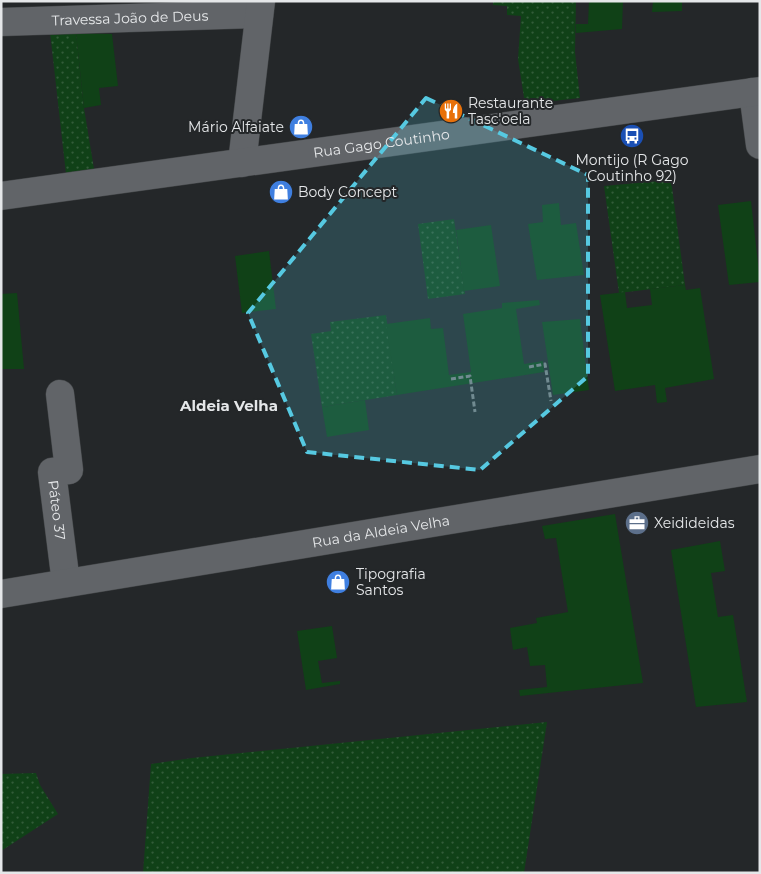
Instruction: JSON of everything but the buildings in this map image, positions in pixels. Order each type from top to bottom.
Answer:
[{"type":"street","name":"Travessa João de Deus","points":[[1,22],[260,8]]},
{"type":"street","points":[[242,163],[260,8]]},
{"type":"street","points":[[756,91],[760,145]]},
{"type":"street","name":"Rua Gago Coutinho","points":[[1,196],[756,91]]},
{"type":"street","name":"Páteo 37","points":[[60,394],[69,470],[52,472],[66,583]]},
{"type":"street","name":"Rua da Aldeia Velha","points":[[1,594],[760,469]]},
{"type":"path","points":[[529,367],[546,364],[551,401]]},
{"type":"path","points":[[451,379],[470,376],[475,412]]},
{"type":"highlighted area","points":[[426,98],[588,175],[588,376],[480,470],[307,452],[248,313]]},
{"type":"green space","points":[[493,1],[576,1],[575,52],[580,98],[525,104],[518,59],[521,16],[507,15],[507,6],[493,5]]},
{"type":"green space","points":[[589,1],[623,1],[622,29],[576,33],[576,24],[588,24]]},
{"type":"green space","points":[[653,1],[682,1],[682,11],[652,12]]},
{"type":"green space","points":[[50,32],[76,33],[84,108],[94,169],[66,174]]},
{"type":"green space","points":[[76,33],[112,34],[118,86],[99,88],[101,105],[84,108]]},
{"type":"green space","points":[[671,180],[685,285],[619,293],[604,186]]},
{"type":"green space","points":[[751,201],[760,282],[729,285],[718,205]]},
{"type":"green space","points":[[559,203],[561,225],[576,223],[584,275],[537,280],[528,224],[543,222],[542,205]]},
{"type":"green space","points":[[454,219],[465,294],[428,299],[418,224]]},
{"type":"green space","points":[[491,225],[500,286],[464,291],[456,230]]},
{"type":"green space","points":[[269,251],[276,309],[242,313],[235,256]]},
{"type":"green space","points":[[685,285],[686,290],[700,288],[714,379],[665,388],[667,402],[657,403],[655,385],[615,391],[600,295],[625,292],[627,308],[652,305],[650,289]]},
{"type":"green space","points":[[17,293],[24,369],[1,369],[1,294]]},
{"type":"green space","points":[[539,300],[540,305],[516,309],[524,364],[543,361],[544,372],[397,395],[386,324],[430,318],[431,329],[443,328],[449,375],[471,372],[463,314],[502,308],[502,303]]},
{"type":"green space","points":[[386,315],[397,395],[322,407],[311,334],[331,331],[330,322]]},
{"type":"green space","points":[[580,319],[589,390],[553,395],[542,322]]},
{"type":"green space","points":[[365,400],[369,430],[327,437],[322,407]]},
{"type":"green space","points":[[615,514],[643,683],[520,696],[519,690],[547,687],[545,665],[530,666],[527,647],[513,650],[510,628],[537,623],[536,618],[568,612],[556,538],[545,539],[542,526]]},
{"type":"green space","points":[[720,541],[725,571],[711,573],[718,617],[733,615],[747,702],[696,707],[671,550]]},
{"type":"green space","points":[[332,626],[337,658],[318,661],[322,683],[340,681],[340,684],[306,690],[297,631]]},
{"type":"green space","points":[[547,722],[524,873],[143,873],[151,764],[192,758]]},
{"type":"green space","points":[[36,773],[40,785],[58,814],[1,851],[1,774]]},
{"type":"place","name":"Restaurante Tasc'oela","points":[[451,111]]},
{"type":"place","name":"Mário Alfaiate","points":[[301,127]]},
{"type":"place","name":"Montijo (R Gago Coutinho 92)","points":[[632,136]]},
{"type":"place","name":"Body Concept","points":[[281,192]]},
{"type":"place","name":"Xeidideidas","points":[[637,523]]},
{"type":"place","name":"Tipografia Santos","points":[[338,582]]},
{"type":"district","name":"Aldeia Velha","points":[[229,406]]}]
